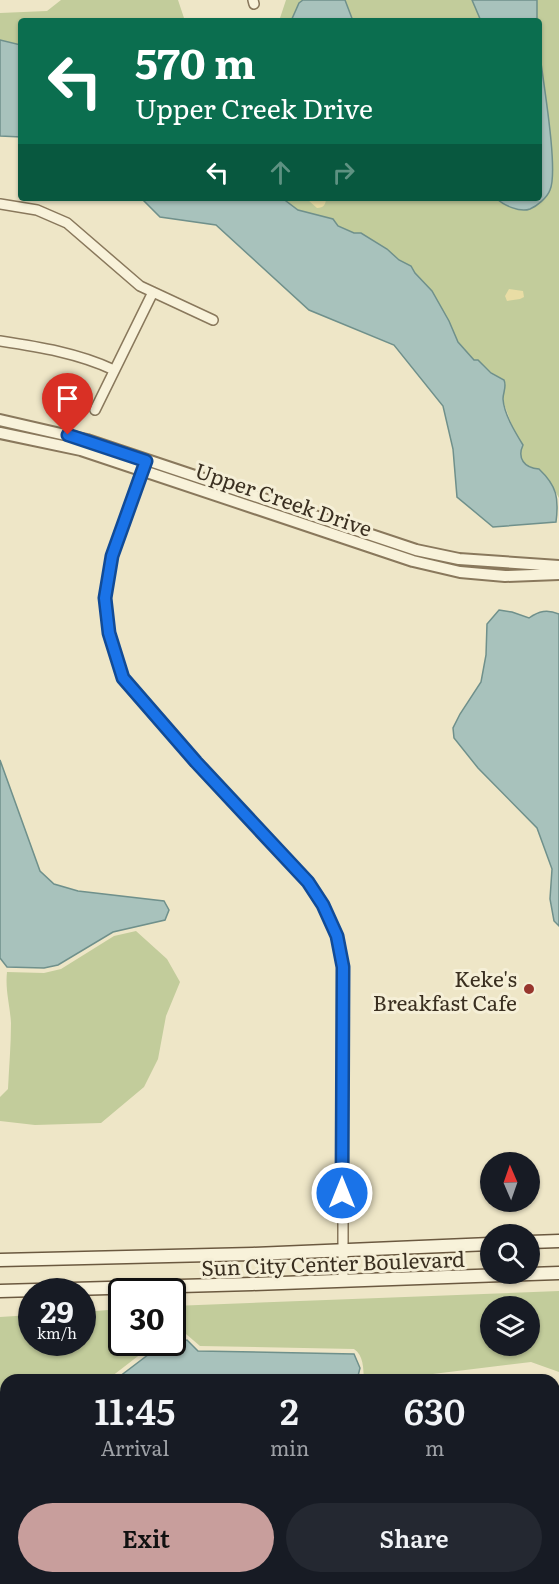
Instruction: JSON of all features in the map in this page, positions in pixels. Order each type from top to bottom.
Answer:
[{"type":"main road","points":[[540,1242],[559,1241]]},
{"type":"main road","name":"Sun City Center Boulevard","points":[[0,1260],[342,1251],[480,1244]]},
{"type":"main road","name":"Sun City Center Boulevard","points":[[0,1291],[559,1273]]},
{"type":"street","points":[[0,204],[37,210],[67,223],[140,286],[213,320]]},
{"type":"street","points":[[95,410],[153,292]]},
{"type":"street","points":[[0,341],[53,350],[96,361],[114,370]]},
{"type":"street","name":"Upper Creek Drive","points":[[0,420],[87,440],[144,466],[413,561],[460,572],[505,576],[559,574]]},
{"type":"street","name":"Upper Creek Drive","points":[[0,433],[144,466],[416,550],[459,559],[559,566]]},
{"type":"street","points":[[144,466],[112,556],[105,598],[109,633],[123,678],[196,762],[308,882],[323,905],[337,936],[343,967],[343,1281]]},
{"type":"green space","points":[[61,0],[178,0],[184,18],[18,18],[18,44],[0,40],[0,13],[47,11]]},
{"type":"green space","points":[[286,0],[559,0],[559,498],[549,480],[539,469],[529,467],[521,458],[522,445],[503,401],[504,380],[478,360],[474,360],[456,339],[432,291],[407,264],[387,249],[361,233],[354,233],[338,226],[332,219],[298,210],[286,201],[542,201],[542,18],[280,18]]},
{"type":"green space","points":[[136,931],[167,959],[180,982],[166,1016],[158,1059],[144,1087],[101,1123],[35,1125],[0,1121],[0,1097],[8,1089],[10,1048],[11,1023],[7,972],[44,973],[61,969],[114,936]]},
{"type":"green space","points":[[559,1291],[559,1372],[531,1362],[433,1374],[364,1374],[361,1359],[354,1349],[200,1346],[186,1334],[186,1305]]},
{"type":"green space","points":[[108,1310],[108,1356],[138,1356],[115,1374],[0,1374],[0,1317],[18,1316],[18,1356],[96,1356],[96,1311]]},
{"type":"sand","points":[[309,201],[326,201],[324,205],[317,208]]},
{"type":"sand","points":[[509,289],[523,291],[524,297],[507,301],[505,296]]},
{"type":"water","points":[[303,0],[345,0],[352,18],[292,18],[299,3]]},
{"type":"water","points":[[472,0],[537,0],[537,18],[480,18]]},
{"type":"water","points":[[0,40],[18,44],[18,137],[0,136]]},
{"type":"water","points":[[542,70],[552,163],[550,190],[542,201]]},
{"type":"water","points":[[144,201],[286,201],[298,210],[333,219],[338,226],[354,233],[361,233],[411,266],[432,291],[458,342],[474,360],[478,360],[491,373],[504,380],[505,411],[523,445],[521,458],[529,467],[539,469],[550,481],[557,499],[556,522],[493,527],[457,497],[453,449],[443,406],[394,345],[309,310],[216,225],[160,217]]},
{"type":"water","points":[[500,201],[542,201],[526,210]]},
{"type":"water","points":[[499,610],[529,618],[543,612],[559,614],[559,926],[554,921],[550,899],[552,869],[537,828],[478,768],[454,738],[453,728],[481,682],[486,655],[487,624]]},
{"type":"water","points":[[0,760],[40,871],[54,884],[78,891],[164,901],[169,910],[165,920],[113,932],[58,965],[44,968],[7,967],[0,958]]},
{"type":"water","points":[[187,1340],[198,1351],[354,1354],[360,1368],[358,1374],[123,1374],[147,1356],[186,1356]]},
{"type":"place","name":"Keke's Breakfast Cafe","points":[[529,989]]},
{"type":"route","points":[[68,435],[146,461],[112,556],[105,598],[109,633],[123,678],[196,762],[308,882],[323,905],[337,936],[343,967],[342,1193]]}]
